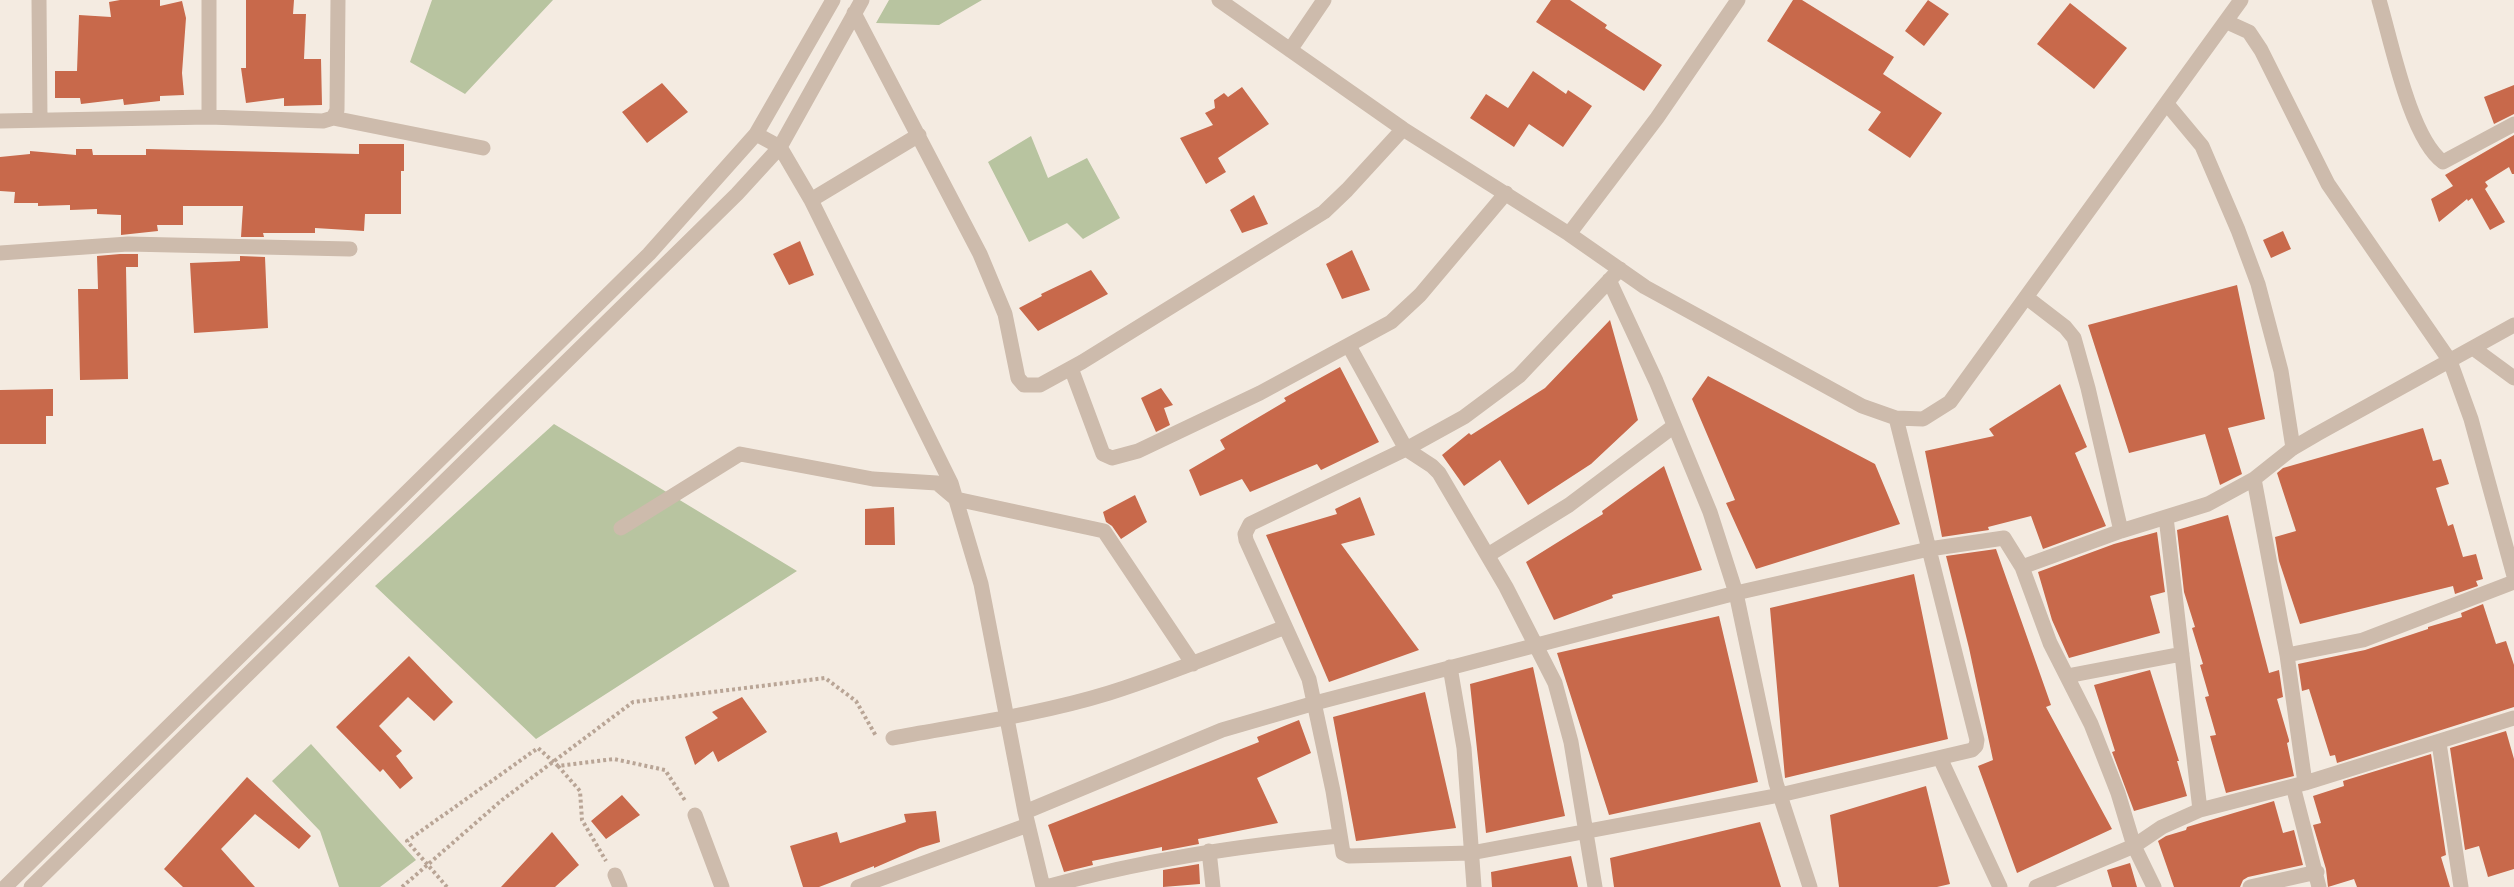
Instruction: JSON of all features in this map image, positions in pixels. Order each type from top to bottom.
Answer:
[{"type":"street","points":[[39,0],[40,119]]},
{"type":"street","points":[[209,117],[210,0]]},
{"type":"street","points":[[333,118],[337,110],[338,0]]},
{"type":"street","points":[[5,887],[649,254],[756,134],[833,0]]},
{"type":"street","points":[[1219,0],[1403,129],[1569,234],[1645,287],[1862,406],[1896,418],[1923,419],[1950,402],[2241,0]]},
{"type":"street","points":[[1290,50],[1324,0]]},
{"type":"street","points":[[1569,234],[1657,118],[1738,0]]},
{"type":"street","points":[[2379,0],[2413,116],[2433,154],[2443,162],[2514,124]]},
{"type":"street","points":[[858,7],[919,135],[980,254],[1001,304],[1018,378],[1024,385],[1040,385],[1071,368],[1324,212],[1403,129]]},
{"type":"street","points":[[31,887],[737,194],[780,147],[858,7]]},
{"type":"street","points":[[2227,22],[2248,32],[2261,50],[2328,184],[2450,361],[2472,419],[2514,576]]},
{"type":"street","points":[[2167,104],[2202,146],[2258,284],[2281,371],[2293,448]]},
{"type":"street","points":[[0,121],[209,117],[323,121],[333,118],[483,148]]},
{"type":"street","points":[[756,134],[780,147],[811,200],[951,483],[981,584],[1026,819],[1044,887],[1109,870],[1209,851],[1339,836]]},
{"type":"street","points":[[811,200],[919,135]]},
{"type":"street","points":[[1071,368],[1103,454],[1112,458],[1138,451],[1260,393],[1391,322],[1420,295],[1506,193]]},
{"type":"street","points":[[0,253],[128,244],[350,249]]},
{"type":"street","points":[[1620,269],[1520,376],[1464,417],[1406,449],[1250,524],[1246,529],[1246,540],[1309,679],[1333,791],[1341,849],[1348,856],[1471,853],[1780,795],[1972,750],[1977,740],[1896,418]]},
{"type":"street","points":[[1609,280],[1656,381],[1710,512],[1736,593],[1773,773],[1810,887]]},
{"type":"street","points":[[2026,297],[2065,327],[2074,338],[2121,531]]},
{"type":"street","points":[[2022,567],[2121,531],[2208,504],[2254,479],[2293,448],[2514,325]]},
{"type":"street","points":[[1349,346],[1406,449],[1439,473],[1488,555],[1555,682],[1571,742],[1595,887]]},
{"type":"street","points":[[2473,348],[2514,378]]},
{"type":"street","points":[[1488,555],[1569,505],[1674,426]]},
{"type":"street","points":[[621,528],[740,454],[873,479],[937,483],[956,499],[1104,531],[1193,664]]},
{"type":"street","points":[[2250,887],[2318,879],[2299,784],[2287,655],[2254,479]]},
{"type":"street","points":[[2166,517],[2200,810]]},
{"type":"street","points":[[864,886],[1026,819],[1222,730],[1535,644],[1736,593],[1929,549],[2004,538],[2022,567],[2050,643],[2104,756],[2134,846],[2154,887]]},
{"type":"street","points":[[2287,655],[2363,640],[2514,582]]},
{"type":"street","points":[[893,738],[1007,716],[1107,693],[1193,664],[1285,627]]},
{"type":"street","points":[[2067,676],[2182,654]]},
{"type":"street","points":[[1450,667],[1464,748],[1474,887]]},
{"type":"street","points":[[2037,887],[2134,846],[2162,826],[2200,810],[2439,743],[2514,718]]},
{"type":"street","points":[[2439,743],[2461,887]]},
{"type":"street","points":[[1940,758],[2000,887]]},
{"type":"street","points":[[695,815],[722,887]]},
{"type":"street","points":[[1209,851],[1213,887]]},
{"type":"path","points":[[402,887],[502,801],[633,702],[825,678],[856,701],[879,741],[893,738]]},
{"type":"path","points":[[447,887],[406,841],[538,748],[558,766],[614,759],[665,770],[695,815]]},
{"type":"path","points":[[553,761],[579,791],[582,820],[617,881]]},
{"type":"green space","points":[[432,0],[553,0],[465,94],[410,62]]},
{"type":"green space","points":[[889,0],[982,0],[939,25],[876,23]]},
{"type":"green space","points":[[1031,136],[1048,178],[1087,158],[1120,218],[1083,239],[1067,223],[1029,242],[988,162]]},
{"type":"green space","points":[[554,424],[797,571],[536,739],[375,586]]},
{"type":"green space","points":[[311,744],[416,860],[380,887],[339,887],[320,831],[272,781]]},
{"type":"building","points":[[160,0],[160,6],[182,1],[186,18],[182,73],[184,95],[160,96],[160,101],[124,105],[123,99],[81,104],[80,98],[55,98],[55,71],[77,71],[79,15],[111,17],[109,2]]},
{"type":"building","points":[[246,0],[294,0],[293,14],[306,14],[304,59],[321,59],[322,105],[284,106],[284,98],[246,103],[241,68],[246,68]]},
{"type":"building","points":[[1551,0],[1570,0],[1607,25],[1605,28],[1662,65],[1644,91],[1536,22]]},
{"type":"building","points":[[1793,0],[1802,0],[1894,57],[1883,74],[1942,113],[1910,158],[1868,130],[1881,112],[1767,41]]},
{"type":"building","points":[[1928,0],[1949,14],[1924,46],[1905,31]]},
{"type":"building","points":[[2070,3],[2127,48],[2094,89],[2037,44]]},
{"type":"building","points":[[1533,71],[1566,94],[1568,90],[1592,106],[1563,147],[1529,124],[1514,147],[1470,118],[1486,94],[1508,108]]},
{"type":"building","points":[[662,83],[688,112],[647,143],[622,112]]},
{"type":"building","points":[[2514,85],[2514,114],[2494,124],[2484,97]]},
{"type":"building","points":[[1242,87],[1269,124],[1218,158],[1226,172],[1206,184],[1180,138],[1213,125],[1205,113],[1215,108],[1214,100],[1224,93],[1228,97]]},
{"type":"building","points":[[2514,135],[2514,174],[2509,167],[2485,182],[2488,186],[2485,189],[2505,222],[2490,230],[2472,198],[2468,201],[2467,199],[2439,222],[2431,199],[2453,186],[2445,175]]},
{"type":"building","points":[[359,144],[404,144],[404,171],[401,171],[401,214],[365,214],[364,231],[315,228],[315,233],[263,233],[264,237],[241,237],[243,206],[183,206],[183,225],[157,225],[158,231],[121,235],[121,215],[97,214],[97,209],[70,210],[70,205],[38,206],[38,203],[14,203],[15,192],[0,191],[0,157],[30,154],[30,151],[76,155],[76,149],[92,149],[93,155],[146,155],[146,149],[359,154]]},
{"type":"building","points":[[1254,195],[1268,224],[1242,233],[1230,210]]},
{"type":"building","points":[[2283,231],[2291,249],[2271,258],[2263,240]]},
{"type":"building","points":[[800,241],[814,275],[789,285],[773,254]]},
{"type":"building","points":[[1352,250],[1370,290],[1342,299],[1326,264]]},
{"type":"building","points":[[138,254],[138,267],[126,267],[128,379],[80,380],[78,289],[98,289],[97,256]]},
{"type":"building","points":[[240,256],[265,257],[268,328],[194,333],[190,263],[240,261]]},
{"type":"building","points":[[1091,270],[1108,294],[1038,331],[1019,308],[1042,296],[1041,294]]},
{"type":"building","points":[[2237,285],[2265,419],[2228,428],[2242,474],[2220,485],[2205,434],[2129,453],[2088,325]]},
{"type":"building","points":[[1610,320],[1638,420],[1591,464],[1528,505],[1500,460],[1464,486],[1442,455],[1469,433],[1471,435],[1545,388]]},
{"type":"building","points":[[1340,367],[1379,442],[1321,470],[1317,464],[1250,492],[1242,479],[1200,496],[1189,470],[1225,449],[1220,440],[1286,401],[1284,398]]},
{"type":"building","points":[[1708,376],[1875,464],[1900,524],[1756,569],[1726,503],[1735,500],[1692,399]]},
{"type":"building","points":[[2060,384],[2087,447],[2075,453],[2106,526],[2043,549],[2031,516],[1988,527],[1989,530],[1942,537],[1925,451],[1994,436],[1989,429]]},
{"type":"building","points":[[1161,388],[1173,405],[1164,408],[1170,425],[1156,432],[1141,398]]},
{"type":"building","points":[[53,389],[53,416],[46,416],[46,444],[0,444],[0,390]]},
{"type":"building","points":[[2423,428],[2433,461],[2441,459],[2449,484],[2436,488],[2448,526],[2453,524],[2463,557],[2476,554],[2483,579],[2476,581],[2478,586],[2455,594],[2453,586],[2300,624],[2279,561],[2275,537],[2296,531],[2277,473],[2283,468]]},
{"type":"building","points":[[1664,466],[1702,570],[1612,595],[1613,598],[1554,620],[1526,562],[1603,514],[1602,511]]},
{"type":"building","points":[[1135,495],[1147,522],[1121,539],[1112,526],[1106,522],[1103,512]]},
{"type":"building","points":[[1360,497],[1375,535],[1341,544],[1419,650],[1329,682],[1266,535],[1337,514],[1335,509]]},
{"type":"building","points":[[894,507],[895,545],[865,545],[865,509]]},
{"type":"building","points":[[2228,515],[2269,673],[2279,670],[2283,697],[2277,699],[2289,740],[2287,743],[2294,776],[2226,793],[2210,736],[2216,735],[2205,697],[2209,696],[2200,665],[2203,664],[2192,628],[2195,627],[2184,592],[2177,530]]},
{"type":"building","points":[[2157,532],[2165,592],[2150,596],[2160,633],[2069,658],[2052,620],[2038,572],[2114,544]]},
{"type":"building","points":[[1996,549],[2051,705],[2046,707],[2112,829],[2017,873],[1978,766],[1993,760],[1946,556]]},
{"type":"building","points":[[1914,574],[1948,739],[1785,778],[1770,608]]},
{"type":"building","points":[[2483,604],[2496,644],[2506,641],[2514,665],[2514,707],[2337,763],[2335,755],[2330,756],[2309,689],[2302,691],[2298,664],[2365,650],[2462,617],[2461,613]]},
{"type":"building","points":[[1719,616],[1758,782],[1609,815],[1557,653]]},
{"type":"building","points":[[409,656],[453,702],[434,721],[408,697],[379,726],[402,751],[396,756],[413,778],[400,789],[383,769],[380,772],[336,727]]},
{"type":"building","points":[[1533,667],[1565,816],[1486,833],[1470,684]]},
{"type":"building","points":[[2150,670],[2179,761],[2177,761],[2187,796],[2134,811],[2112,752],[2115,751],[2094,685]]},
{"type":"building","points":[[1425,692],[1456,828],[1356,841],[1333,717]]},
{"type":"building","points":[[742,697],[767,732],[718,762],[713,751],[695,765],[685,737],[718,718],[712,712]]},
{"type":"building","points":[[1299,720],[1311,753],[1257,778],[1278,823],[1198,839],[1199,844],[1162,851],[1162,847],[1092,861],[1093,865],[1064,872],[1048,825],[1259,742],[1257,737]]},
{"type":"building","points":[[2506,731],[2514,759],[2514,869],[2488,877],[2479,846],[2465,850],[2450,748]]},
{"type":"building","points":[[2431,754],[2446,855],[2441,857],[2450,887],[2357,887],[2354,879],[2328,887],[2326,869],[2313,825],[2321,823],[2313,796],[2344,786],[2343,781]]},
{"type":"building","points":[[247,777],[311,836],[299,849],[255,814],[221,849],[255,887],[183,887],[164,869]]},
{"type":"building","points":[[1926,786],[1950,884],[1937,887],[1839,887],[1830,815]]},
{"type":"building","points":[[622,795],[640,815],[606,839],[591,821]]},
{"type":"building","points":[[2274,801],[2283,833],[2294,830],[2303,865],[2248,877],[2243,880],[2240,887],[2174,887],[2158,841],[2186,830],[2187,827]]},
{"type":"building","points":[[936,811],[940,842],[819,887],[803,887],[790,846],[837,832],[840,843],[906,822],[904,814]]},
{"type":"building","points":[[1760,822],[1781,887],[1614,887],[1610,858]]},
{"type":"building","points":[[552,832],[579,865],[555,887],[501,887]]},
{"type":"building","points":[[1571,856],[1578,887],[1492,887],[1491,872]]},
{"type":"building","points":[[2130,863],[2137,887],[2112,887],[2107,870]]},
{"type":"building","points":[[1199,864],[1200,884],[1163,887],[1163,870]]}]
